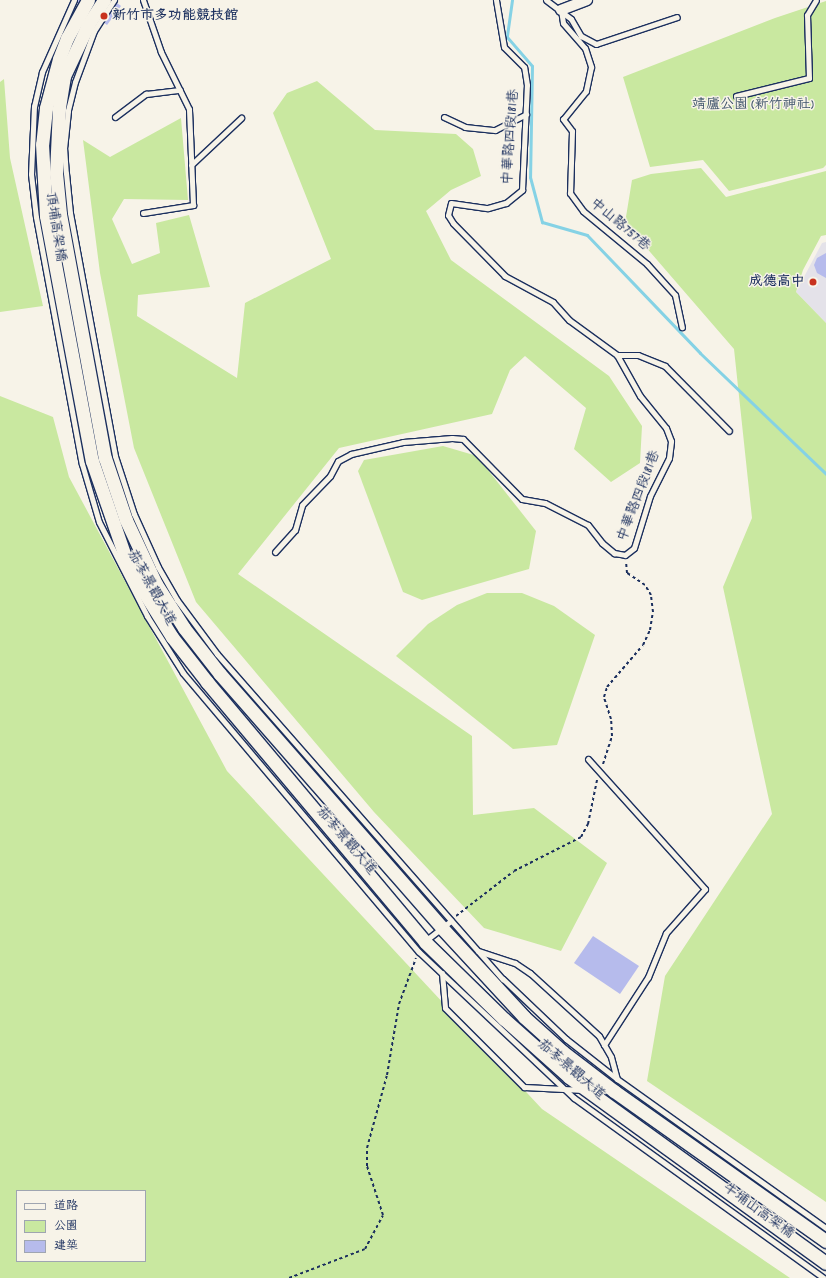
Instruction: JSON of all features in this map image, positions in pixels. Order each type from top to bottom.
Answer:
[{"type":"street","name":"頂埔高架橋","points":[[87,463],[46,216],[42,173],[46,108],[53,74],[67,38],[88,0]]},
{"type":"street","name":"頂埔高架橋","points":[[104,0],[88,25],[64,76],[58,109],[56,172],[60,214],[110,457]]},
{"type":"street","points":[[561,10],[587,0]]},
{"type":"street","name":"茄苳景觀大道","points":[[110,457],[140,554],[184,628],[220,674],[446,924],[524,1017],[562,1052],[694,1140]]},
{"type":"street","name":"茄苳景觀大道","points":[[87,463],[126,559],[172,637],[422,947],[586,1090],[677,1164]]},
{"type":"street","name":"牛埔山高架橋","points":[[694,1140],[744,1182],[826,1242]]},
{"type":"street","name":"牛埔山高架橋","points":[[677,1164],[826,1262]]},
{"type":"lane","name":"頂埔高架橋","points":[[74,0],[42,72],[34,106],[31,174],[36,217],[87,463]]},
{"type":"lane","name":"頂埔高架橋","points":[[110,457],[70,213],[64,147],[68,111],[75,82],[94,31],[114,0]]},
{"type":"lane","points":[[143,0],[161,52],[189,108],[193,205],[143,213]]},
{"type":"lane","name":"中華路四段181巷","points":[[275,552],[295,530],[302,505],[330,476],[338,461],[351,454],[403,442],[452,438],[464,439],[522,499],[545,503],[588,525],[602,543],[614,553],[625,555],[634,548],[650,496],[668,458],[671,441],[666,428],[640,396],[617,355],[569,320],[553,302],[505,276],[453,223],[448,215],[451,204],[488,208],[506,204],[522,190],[526,114],[524,67],[504,47],[496,0]]},
{"type":"lane","points":[[546,0],[571,19],[581,36],[596,44],[677,16]]},
{"type":"lane","points":[[736,96],[809,78],[807,15],[816,0]]},
{"type":"lane","name":"中山路757巷","points":[[561,10],[563,23],[585,48],[591,67],[586,91],[563,119],[572,131],[570,193],[583,211],[648,264],[675,295],[682,327]]},
{"type":"lane","points":[[115,117],[146,94],[180,90]]},
{"type":"lane","points":[[444,117],[465,127],[495,130],[526,114]]},
{"type":"lane","points":[[191,165],[241,118]]},
{"type":"lane","points":[[617,355],[638,355],[665,366],[729,431]]},
{"type":"lane","points":[[588,759],[705,889],[666,933],[648,977],[604,1045]]},
{"type":"lane","points":[[422,947],[446,924]]},
{"type":"lane","name":"茄苳景觀大道","points":[[446,924],[478,951],[503,979],[566,1038],[694,1140]]},
{"type":"lane","name":"茄苳景觀大道","points":[[422,947],[442,973],[566,1091],[677,1164]]},
{"type":"lane","points":[[478,951],[515,963],[530,973],[599,1036],[611,1057],[618,1079]]},
{"type":"lane","points":[[442,973],[445,1008],[524,1087],[566,1091],[586,1090]]},
{"type":"lane","name":"牛埔山高架橋","points":[[694,1140],[718,1151],[826,1228]]},
{"type":"lane","points":[[718,1151],[744,1182]]},
{"type":"lane","name":"牛埔山高架橋","points":[[677,1164],[824,1278]]},
{"type":"path","points":[[289,1278],[364,1249],[383,1215],[367,1166],[367,1148],[388,1075],[399,1004],[410,968],[422,947]]},
{"type":"shaded area","name":"成德高中","points":[[826,242],[826,323],[796,292],[822,243]]},
{"type":"green space","name":"靖廬公園 (新竹神社)","points":[[826,1],[826,165],[823,168],[729,191],[703,160],[650,167],[623,77],[775,18]]},
{"type":"green space","points":[[4,79],[10,158],[43,306],[0,312],[0,82]]},
{"type":"green space","points":[[317,81],[375,130],[456,134],[473,149],[481,176],[451,190],[426,211],[451,260],[609,376],[642,426],[640,463],[611,482],[574,449],[586,408],[525,356],[510,370],[492,414],[339,448],[238,574],[472,736],[473,815],[534,808],[607,863],[561,951],[484,928],[374,812],[196,602],[134,448],[100,273],[83,140],[110,157],[181,118],[188,200],[124,199],[112,219],[132,264],[160,253],[156,223],[189,215],[210,287],[138,295],[137,316],[237,378],[245,303],[331,259],[273,113],[287,93]]},
{"type":"green space","points":[[701,168],[726,197],[826,171],[826,235],[821,236],[803,270],[796,292],[826,323],[826,1202],[647,1081],[665,976],[772,814],[723,587],[752,518],[734,349],[625,223],[632,180],[651,174]]},
{"type":"green space","points":[[0,396],[53,417],[69,477],[227,771],[542,1109],[790,1278],[0,1278]]},
{"type":"green space","points":[[443,446],[477,456],[536,531],[529,569],[422,600],[403,592],[358,471],[364,460]]},
{"type":"green space","points":[[487,593],[522,593],[554,606],[595,635],[557,745],[513,749],[396,656],[428,624],[457,605]]},
{"type":"building","name":"新竹市多功能競技館","points":[[74,0],[113,0],[121,6],[107,25]]},
{"type":"building","points":[[826,253],[826,278],[817,273],[814,265],[817,258]]},
{"type":"building","points":[[593,936],[639,966],[620,994],[574,963]]},
{"type":"waterway","points":[[512,0],[507,37],[532,66],[530,177],[542,222],[587,235],[700,353],[826,474]]},
{"type":"place","name":"新竹市多功能競技館","points":[[104,16]]},
{"type":"place","name":"成德高中","points":[[813,282]]}]
